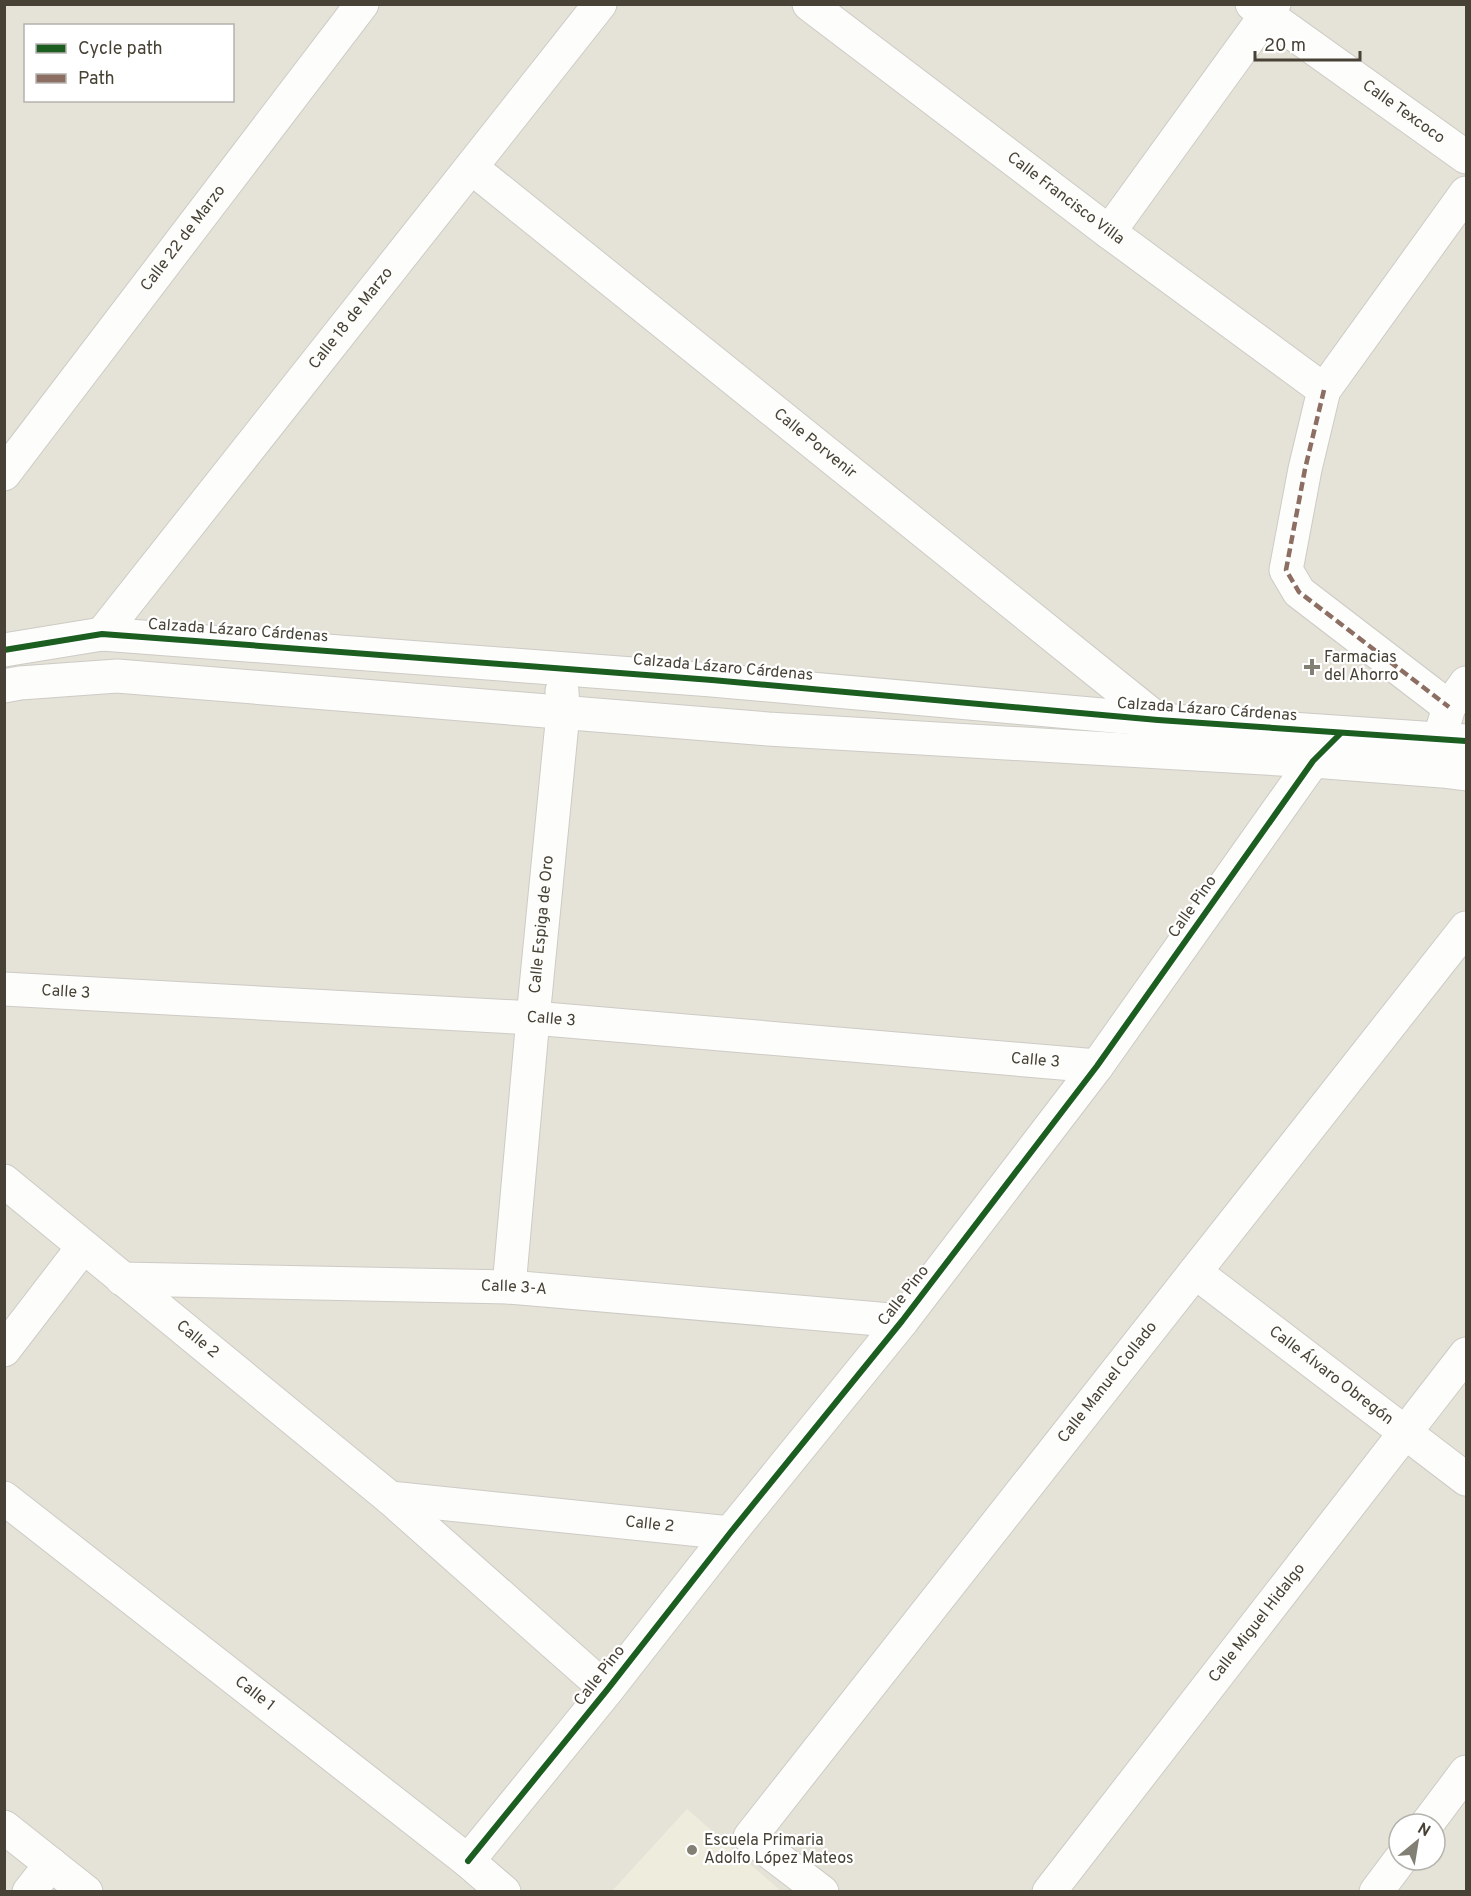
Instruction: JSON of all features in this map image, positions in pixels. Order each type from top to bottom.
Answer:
[{"type":"street","name":"Calle 22 de Marzo","points":[[4,474],[362,4]]},
{"type":"street","name":"Calle 18 de Marzo","points":[[102,634],[600,4]]},
{"type":"street","name":"Calle Francisco Villa","points":[[809,4],[1109,232],[1324,390]]},
{"type":"street","points":[[1109,232],[1264,8]]},
{"type":"street","name":"Calle Texcoco","points":[[1264,8],[1467,157]]},
{"type":"street","name":"Calle Porvenir","points":[[472,168],[1158,720]]},
{"type":"street","points":[[4,686],[117,676],[768,729],[1313,761],[1454,756],[1458,695],[1299,592],[1286,570],[1305,470],[1324,390],[1467,193]]},
{"type":"street","name":"Calzada Lázaro Cárdenas","points":[[4,650],[102,634],[1341,733],[1454,756]]},
{"type":"street","name":"Calle Espiga de Oro","points":[[509,1287],[532,1018],[563,713],[562,669]]},
{"type":"street","name":"Calle Pino","points":[[468,1861],[902,1321],[1097,1066],[1313,761],[1341,733]]},
{"type":"street","name":"Calle Manuel Collado","points":[[822,1892],[750,1837],[1467,928]]},
{"type":"street","name":"Calle 3","points":[[4,989],[532,1018],[1097,1066]]},
{"type":"street","name":"Calle 2","points":[[4,1181],[390,1498],[607,1690]]},
{"type":"street","points":[[4,1350],[83,1246]]},
{"type":"street","name":"Calle Álvaro Obregón","points":[[1195,1272],[1467,1479]]},
{"type":"street","name":"Calle 3-A","points":[[122,1279],[509,1287],[902,1321]]},
{"type":"street","name":"Calle Miguel Hidalgo","points":[[1049,1892],[1467,1354]]},
{"type":"street","name":"Calle 1","points":[[4,1498],[468,1861],[504,1892]]},
{"type":"street","name":"Calle 2","points":[[390,1498],[730,1533]]},
{"type":"street","points":[[1436,1812],[1467,1772]]},
{"type":"street","points":[[4,1827],[86,1892]]},
{"type":"street","points":[[29,1892],[51,1864]]},
{"type":"street","points":[[1376,1892],[1391,1872]]},
{"type":"shaded area","points":[[5,5],[1466,5],[1466,1891],[5,1891]]},
{"type":"shaded area","name":"Escuela Primaria Adolfo López Mateos","points":[[687,1809],[781,1891],[612,1891]]},
{"type":"marked path","points":[[1324,390],[1305,469],[1286,570],[1299,592],[1449,707]]},
{"type":"cycle path","points":[[4,650],[102,634],[712,680],[1158,720],[1466,741]]},
{"type":"cycle path","points":[[468,1861],[902,1321],[1097,1066],[1313,761],[1341,733]]},
{"type":"place","name":"Farmacias del Ahorro","points":[[1312,667]]},
{"type":"place","name":"Escuela Primaria Adolfo López Mateos","points":[[692,1850]]}]
